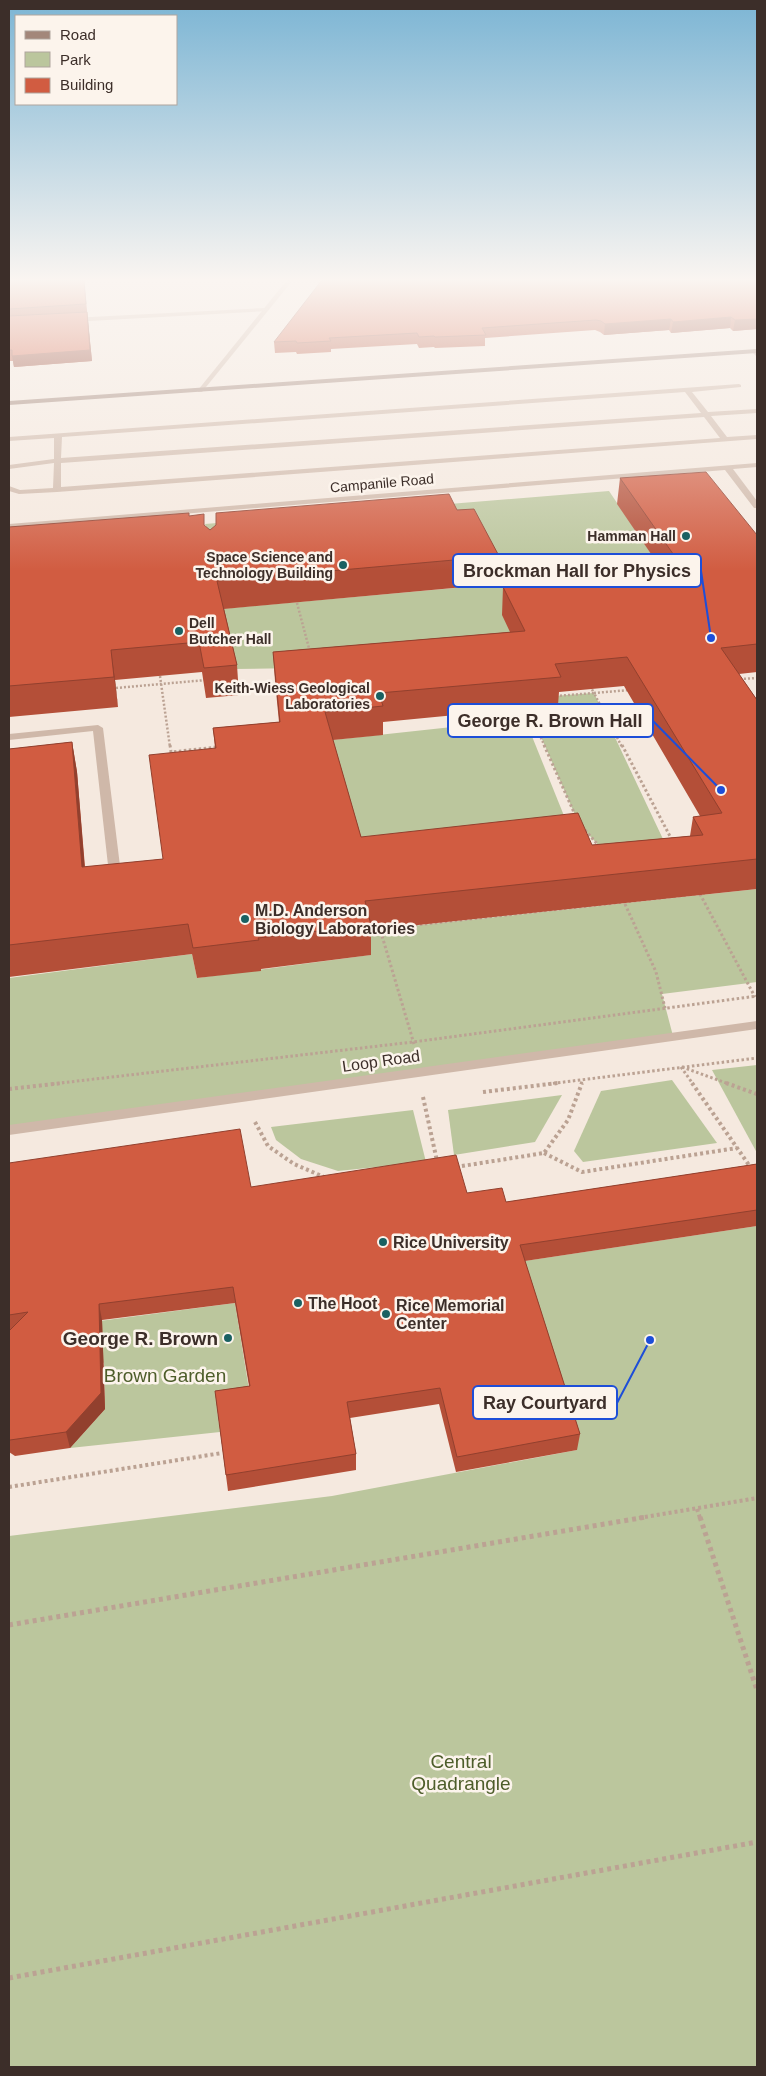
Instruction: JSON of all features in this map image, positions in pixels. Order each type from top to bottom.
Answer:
[{"type":"main road","points":[[9,403],[397,377]]},
{"type":"street","points":[[200,390],[211,377]]},
{"type":"street","points":[[9,439],[739,386]]},
{"type":"street","points":[[686,390],[725,440]]},
{"type":"street","points":[[9,462],[58,461],[757,409]]},
{"type":"street","points":[[57,490],[58,436]]},
{"type":"street","points":[[9,488],[19,492],[57,490],[757,437]]},
{"type":"street","points":[[9,467],[41,462]]},
{"type":"street","name":"Campanile Road","points":[[9,526],[201,514],[757,465]]},
{"type":"street","points":[[728,467],[757,506]]},
{"type":"street","points":[[9,737],[98,728],[116,874]]},
{"type":"street","name":"Loop Road","points":[[9,1130],[757,1025]]},
{"type":"path","points":[[488,581],[619,570],[630,578]]},
{"type":"path","points":[[297,603],[311,656]]},
{"type":"path","points":[[160,676],[172,752],[218,747]]},
{"type":"path","points":[[738,679],[757,678]]},
{"type":"path","points":[[116,688],[212,680]]},
{"type":"path","points":[[589,685],[673,842]]},
{"type":"path","points":[[553,696],[632,690]]},
{"type":"path","points":[[528,708],[580,824],[601,848]]},
{"type":"path","points":[[210,748],[213,756]]},
{"type":"path","points":[[184,751],[184,758]]},
{"type":"path","points":[[9,1089],[414,1042],[756,996],[696,886]]},
{"type":"path","points":[[380,930],[701,895],[712,890]]},
{"type":"path","points":[[625,904],[656,972],[682,1067],[751,1168]]},
{"type":"path","points":[[479,1093],[757,1058]]},
{"type":"path","points":[[682,1067],[757,1094]]},
{"type":"path","points":[[544,1153],[564,1130],[575,1106],[582,1081]]},
{"type":"path","points":[[423,1099],[433,1098]]},
{"type":"path","points":[[255,1121],[268,1146],[294,1164],[332,1180]]},
{"type":"path","points":[[449,1168],[544,1153],[582,1172],[737,1148]]},
{"type":"path","points":[[9,1487],[222,1453]]},
{"type":"path","points":[[9,1625],[757,1498]]},
{"type":"path","points":[[696,1509],[757,1690]]},
{"type":"path","points":[[9,1978],[757,1842]]},
{"type":"green space","points":[[609,491],[669,580],[636,583],[619,570],[478,582],[212,541],[205,524]]},
{"type":"green space","points":[[598,575],[618,604],[514,640],[301,668],[233,669],[221,609]]},
{"type":"green space","points":[[594,693],[671,856],[601,848],[579,824],[538,730],[567,727],[553,696]]},
{"type":"green space","points":[[525,719],[575,843],[363,865],[332,740]]},
{"type":"green space","points":[[757,889],[757,982],[662,994],[673,1036],[9,1130],[9,978],[192,954],[197,978],[370,955],[365,931]]},
{"type":"green space","points":[[757,1065],[757,1153],[712,1070]]},
{"type":"green space","points":[[672,1080],[717,1143],[583,1162],[574,1151],[601,1091]]},
{"type":"green space","points":[[562,1095],[535,1142],[454,1155],[448,1110]]},
{"type":"green space","points":[[413,1110],[426,1162],[338,1171],[301,1159],[276,1140],[271,1127]]},
{"type":"green space","name":"Central Quadrangle","points":[[757,1226],[757,2067],[9,2067],[9,1536],[332,1496],[577,1450],[518,1262]]},
{"type":"green space","name":"Brown Garden","points":[[235,1303],[251,1402],[217,1408],[220,1432],[70,1448],[105,1409],[104,1363],[69,1347],[62,1326]]},
{"type":"building","points":[[706,472],[757,535],[757,644],[721,648],[757,700],[757,859],[365,901],[371,925],[258,938],[259,940],[193,948],[188,924],[9,945],[9,749],[72,742],[82,867],[163,859],[149,755],[216,748],[213,728],[280,722],[273,652],[525,631],[503,587],[685,571],[620,478]],"holes":[[[627,657],[722,813],[693,817],[703,835],[592,845],[578,813],[361,837],[325,712],[383,706],[379,693],[561,677],[555,664]]]},
{"type":"building","points":[[449,494],[457,510],[474,509],[499,556],[217,581],[237,665],[204,668],[199,642],[111,650],[114,677],[9,686],[9,527],[189,513],[189,516],[204,514],[204,525],[210,530],[216,525],[216,513]]},
{"type":"building","name":"Rice Memorial Center","points":[[240,1129],[251,1187],[456,1155],[467,1193],[502,1188],[506,1202],[757,1164],[757,1210],[520,1245],[580,1434],[457,1457],[440,1388],[347,1402],[356,1454],[226,1475],[215,1391],[250,1386],[233,1287],[99,1304],[101,1393],[66,1432],[10,1440],[9,1331],[28,1312],[9,1315],[9,1163]]},
{"type":"place","name":"Hamman Hall","points":[[686,536]]},
{"type":"place","name":"Space Science and Technology Building","points":[[343,565]]},
{"type":"place","name":"Dell Butcher Hall","points":[[179,631]]},
{"type":"place","name":"Brockman Hall for Physics","points":[[711,638]]},
{"type":"place","name":"Keith-Wiess Geological Laboratories","points":[[380,696]]},
{"type":"place","name":"George R. Brown Hall","points":[[721,790]]},
{"type":"place","name":"M.D. Anderson Biology Laboratories","points":[[245,919]]},
{"type":"place","name":"Rice University","points":[[383,1242]]},
{"type":"place","name":"The Hoot","points":[[298,1303]]},
{"type":"place","name":"Rice Memorial Center","points":[[386,1314]]},
{"type":"place","name":"George R. Brown","points":[[228,1338]]},
{"type":"place","name":"Ray Courtyard","points":[[650,1340]]}]
